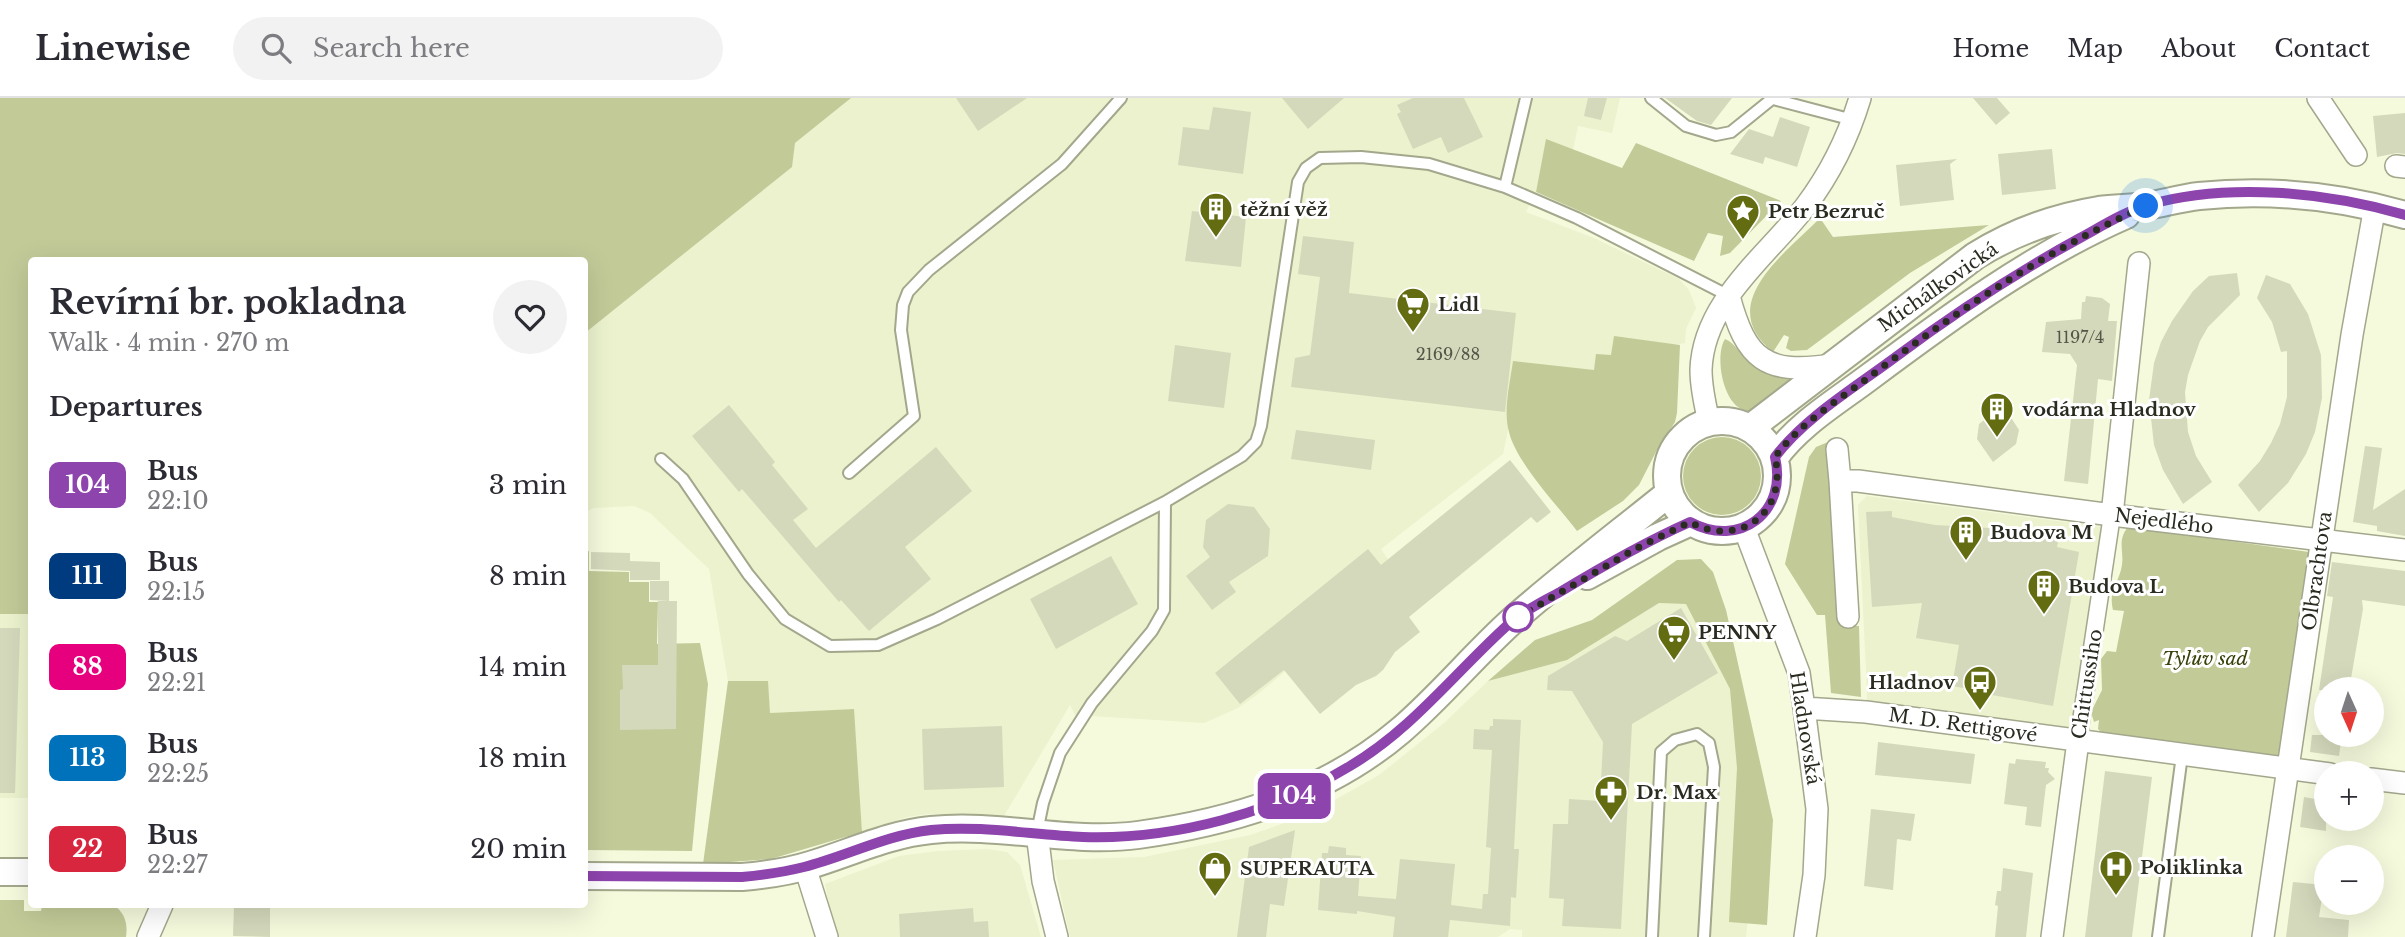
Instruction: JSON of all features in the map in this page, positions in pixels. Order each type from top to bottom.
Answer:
[{"type":"street","points":[[1709,422],[1702,378],[1704,349],[1714,322],[1730,296],[1815,193],[1836,158],[1860,98]]},
{"type":"street","points":[[2318,98],[2356,155]]},
{"type":"street","name":"Michálkovická","points":[[1750,428],[1975,256],[2008,238],[2076,215],[2196,196],[2249,193],[2304,196],[2375,206],[2405,215]]},
{"type":"street","name":"Michálkovická","points":[[1775,457],[1803,426],[1983,295],[2055,251],[2146,206]]},
{"type":"street","name":"Olbrachtova","points":[[2263,937],[2352,335],[2375,206]]},
{"type":"street","name":"Chittussiho","points":[[2052,937],[2112,515],[2139,263]]},
{"type":"street","points":[[1730,296],[1744,339],[1757,355],[1793,369],[1831,365]]},
{"type":"street","points":[[1729,421],[1750,428],[1761,436],[1775,457],[1778,471],[1774,498],[1758,519],[1744,528],[1724,532],[1712,531],[1690,522],[1669,493],[1668,471],[1673,450],[1682,438],[1709,422],[1729,421]]},
{"type":"street","points":[[1837,449],[1848,617]]},
{"type":"street","name":"Nejedlého","points":[[1840,481],[1858,481],[2405,550]]},
{"type":"street","points":[[588,876],[742,877],[776,873],[805,867],[886,839],[921,831],[975,829],[1105,837],[1140,834],[1236,816],[1296,795],[1336,775],[1387,742],[1513,620],[1669,493]]},
{"type":"street","points":[[1513,620],[1637,548],[1690,522]]},
{"type":"street","name":"Hladnovská","points":[[1744,528],[1798,673],[1804,708],[1817,809],[1814,875],[1805,937]]},
{"type":"street","name":"M. D. Rettigové","points":[[1804,708],[1866,712],[2314,772]]},
{"type":"street","points":[[2384,781],[2405,783]]},
{"type":"street","points":[[1037,834],[1043,881],[1057,937]]},
{"type":"street","points":[[805,867],[827,937]]},
{"type":"street","points":[[0,872],[28,873]]},
{"type":"street","points":[[148,937],[161,908]]},
{"type":"lane","points":[[849,473],[914,416],[901,330],[903,305],[908,292],[929,271],[1068,158],[1121,98]]},
{"type":"lane","points":[[1505,187],[1526,98]]},
{"type":"lane","points":[[1651,98],[1686,127],[1716,135],[1731,132],[1773,98],[1853,120]]},
{"type":"lane","points":[[661,459],[683,479],[748,574],[785,618],[830,646],[878,645],[937,619],[1165,502],[1227,466],[1256,442],[1261,426],[1298,182],[1307,168],[1320,158],[1362,157],[1429,164],[1505,187],[1577,218],[1730,296]]},
{"type":"lane","points":[[1037,834],[1038,819],[1060,753],[1087,711],[1152,631],[1164,610],[1165,502]]},
{"type":"lane","points":[[1652,937],[1661,752],[1675,740],[1697,734],[1709,743],[1714,767],[1704,937]]},
{"type":"lane","points":[[2158,937],[2182,755]]},
{"type":"shaded area","points":[[851,98],[1620,98],[1612,133],[1578,126],[1573,150],[1546,140],[1536,192],[1526,212],[1594,238],[1679,279],[1689,290],[1696,308],[1686,329],[1685,343],[1611,355],[1594,370],[1507,410],[1508,430],[1503,454],[1381,549],[1399,576],[1238,708],[1204,723],[1075,715],[1070,705],[1004,816],[928,814],[907,817],[862,832],[853,709],[770,713],[767,681],[728,681],[709,569],[650,513],[634,506],[588,511],[588,331],[791,167],[795,143]]},
{"type":"shaded area","points":[[1867,496],[2110,528],[2078,741],[1866,712],[1858,505]]},
{"type":"shaded area","points":[[1659,603],[1724,605],[1726,610],[1751,723],[1756,852],[1746,937],[1522,937],[1522,930],[1510,929],[1498,937],[1070,937],[1053,860],[1144,857],[1250,835],[1308,815],[1379,775],[1444,723],[1488,681],[1567,660]]},
{"type":"shaded area","points":[[0,614],[28,614],[28,798],[0,798]]},
{"type":"shaded area","points":[[987,849],[1007,852],[1020,865],[1041,937],[835,937],[825,884],[899,856]]},
{"type":"green space","points":[[0,98],[851,98],[795,143],[792,167],[588,331],[588,257],[28,257],[28,614],[0,614]]},
{"type":"green space","points":[[1546,139],[1622,168],[1636,143],[1781,201],[1730,253],[1720,256],[1723,236],[1708,233],[1694,261],[1536,192]]},
{"type":"green space","points":[[1820,218],[1833,237],[1989,225],[1910,273],[1807,350],[1791,351],[1786,348],[1789,337],[1784,335],[1773,352],[1756,334],[1750,316],[1753,298],[1761,280],[1774,263]]},
{"type":"green space","points":[[1614,336],[1680,345],[1677,413],[1675,422],[1639,485],[1623,501],[1577,531],[1529,470],[1513,444],[1507,415],[1513,361],[1594,370],[1596,354],[1611,355]]},
{"type":"green space","points":[[1725,339],[1759,369],[1796,381],[1753,410],[1739,408],[1732,401],[1723,381],[1720,357]]},
{"type":"green space","points":[[1722,437],[1737,440],[1750,448],[1758,461],[1761,476],[1758,491],[1750,504],[1737,512],[1722,515],[1707,512],[1694,504],[1686,491],[1683,476],[1686,461],[1694,448],[1707,440]]},
{"type":"green space","points":[[1828,442],[1843,626],[1859,626],[1861,697],[1831,693],[1825,615],[1817,615],[1785,564],[1809,457],[1816,447]]},
{"type":"green space","name":"Tylův sad","points":[[2128,527],[2309,552],[2281,753],[2276,758],[2104,735],[2098,729],[2099,720],[2094,722],[2091,712],[2102,690],[2101,659],[2107,651],[2116,652],[2124,611],[2113,610],[2112,596],[2121,571],[2123,536]]},
{"type":"green space","points":[[588,551],[589,571],[629,572],[629,582],[649,582],[649,602],[658,602],[657,644],[700,643],[708,684],[692,851],[588,850]]},
{"type":"green space","points":[[1701,559],[1713,572],[1726,610],[1773,820],[1767,925],[1729,922],[1737,768],[1730,689],[1686,604],[1659,603],[1567,660],[1488,681],[1535,640],[1592,620],[1677,560]]},
{"type":"green space","points":[[728,681],[768,681],[770,713],[854,709],[862,832],[771,859],[703,864]]},
{"type":"green space","points":[[0,900],[24,900],[24,911],[41,911],[42,908],[116,908],[125,919],[126,928],[126,937],[0,937]]},
{"type":"building","points":[[956,98],[1027,98],[978,131]]},
{"type":"building","points":[[1282,98],[1344,98],[1308,129]]},
{"type":"building","points":[[1413,98],[1464,98],[1483,137],[1448,153],[1441,137],[1413,149],[1397,114],[1401,112],[1397,105]]},
{"type":"building","points":[[1588,98],[1607,98],[1601,120],[1584,116]]},
{"type":"building","points":[[1665,98],[1732,98],[1711,125],[1697,121]]},
{"type":"building","points":[[1973,98],[1997,98],[2010,113],[1996,125]]},
{"type":"building","points":[[1213,107],[1251,112],[1243,174],[1178,165],[1183,127],[1209,130]]},
{"type":"building","points":[[2405,113],[2405,154],[2377,157],[2373,116]]},
{"type":"building","points":[[1780,117],[1810,127],[1797,167],[1765,157],[1763,164],[1730,154],[1749,129],[1773,137]]},
{"type":"building","points":[[2052,149],[2056,189],[2002,195],[1998,154]]},
{"type":"building","points":[[1957,159],[1950,164],[1954,200],[1900,206],[1896,165]]},
{"type":"building","name":"těžní věž","points":[[1192,211],[1246,217],[1241,267],[1185,261]]},
{"type":"building","name":"Lidl","points":[[1303,236],[1354,242],[1349,293],[1516,313],[1505,412],[1291,387],[1295,358],[1310,355],[1320,277],[1298,274]]},
{"type":"building","points":[[2237,273],[2240,295],[2208,327],[2188,375],[2185,392],[2188,432],[2196,456],[2212,482],[2183,504],[2163,470],[2154,445],[2149,400],[2154,363],[2172,321],[2193,291],[2209,276]]},
{"type":"building","points":[[2266,275],[2290,284],[2308,314],[2321,355],[2322,398],[2315,432],[2306,454],[2288,483],[2259,512],[2238,485],[2260,461],[2271,443],[2280,424],[2287,397],[2287,351],[2281,352],[2272,322],[2257,298]]},
{"type":"building","points":[[2086,296],[2102,298],[2110,304],[2108,321],[2117,321],[2112,381],[2098,379],[2088,484],[2064,481],[2077,365],[2070,354],[2042,352],[2046,322],[2081,319],[2082,302],[2085,302]]},
{"type":"building","points":[[1175,345],[1231,353],[1224,408],[1168,401]]},
{"type":"building","points":[[729,405],[775,462],[772,465],[808,509],[793,520],[816,548],[936,447],[972,491],[905,547],[931,579],[869,631],[841,600],[839,602],[742,489],[739,492],[692,436]]},
{"type":"building","name":"vodárna Hladnov","points":[[1993,413],[2010,416],[2019,430],[2016,444],[1993,462],[1977,439],[1979,424]]},
{"type":"building","points":[[1296,430],[1375,440],[1371,470],[1291,459]]},
{"type":"building","points":[[2365,446],[2382,448],[2373,510],[2405,489],[2405,536],[2377,531],[2377,526],[2353,522]]},
{"type":"building","points":[[1510,460],[1551,512],[1537,523],[1531,517],[1409,617],[1420,632],[1395,652],[1383,670],[1356,685],[1320,714],[1284,670],[1240,704],[1215,673],[1368,549],[1381,565]]},
{"type":"building","points":[[1228,504],[1254,507],[1270,529],[1268,556],[1229,582],[1236,592],[1212,610],[1186,576],[1210,557],[1203,547],[1206,520]]},
{"type":"building","points":[[1892,511],[1892,517],[1935,525],[2060,532],[2057,547],[2079,552],[2053,706],[1952,686],[1959,645],[1916,638],[1922,603],[1872,607],[1866,512]]},
{"type":"building","points":[[591,552],[630,553],[630,561],[660,562],[660,580],[630,580],[630,571],[591,569]]},
{"type":"building","points":[[1111,556],[1138,604],[1056,649],[1030,599]]},
{"type":"building","points":[[2332,562],[2405,571],[2405,606],[2362,600],[2363,609],[2351,677],[2321,677],[2333,597],[2327,596]]},
{"type":"building","points":[[650,581],[669,581],[669,601],[650,600]]},
{"type":"building","points":[[658,601],[677,601],[676,729],[620,730],[622,665],[658,665]]},
{"type":"building","points":[[1681,608],[1718,673],[1632,724],[1621,929],[1562,926],[1564,899],[1549,898],[1553,824],[1568,824],[1569,799],[1600,801],[1603,742],[1572,691],[1547,690],[1548,676],[1615,636],[1627,641]]},
{"type":"building","points":[[0,628],[20,628],[15,793],[0,793]]},
{"type":"building","points":[[1493,719],[1521,720],[1514,849],[1519,849],[1516,898],[1511,897],[1510,926],[1450,920],[1448,937],[1393,937],[1395,917],[1357,911],[1357,914],[1318,910],[1322,853],[1328,853],[1329,846],[1346,848],[1346,855],[1361,856],[1358,896],[1396,899],[1400,859],[1455,864],[1451,905],[1482,909],[1483,894],[1488,894],[1491,848],[1486,847],[1492,750],[1473,749],[1474,729],[1489,730],[1490,726],[1493,726]]},
{"type":"building","points":[[1002,726],[1004,787],[924,790],[922,729]]},
{"type":"building","points":[[2312,735],[2314,747],[2340,747],[2339,756],[2310,752]]},
{"type":"building","points":[[1878,742],[1975,754],[1971,784],[1875,775]]},
{"type":"building","points":[[2016,759],[2046,762],[2045,768],[2049,768],[2048,772],[2055,779],[2046,785],[2041,827],[2025,825],[2027,807],[2004,804],[2009,763],[2015,764]]},
{"type":"building","points":[[2105,771],[2152,777],[2132,937],[2085,937]]},
{"type":"building","points":[[2304,797],[2314,799],[2314,829],[2300,827]]},
{"type":"building","points":[[1871,809],[1915,814],[1911,841],[1897,839],[1893,890],[1864,886]]},
{"type":"building","points":[[1295,830],[1284,906],[1270,904],[1266,937],[1237,937],[1249,847]]},
{"type":"building","points":[[2003,868],[2033,873],[2026,937],[1995,937],[1998,906],[1995,905],[1997,891],[2001,891]]},
{"type":"building","points":[[2293,882],[2314,884],[2314,915],[2349,920],[2348,937],[2286,937]]},
{"type":"building","points":[[234,908],[270,908],[270,937],[233,936]]},
{"type":"building","points":[[973,908],[974,922],[988,921],[989,937],[900,937],[899,914]]},
{"type":"bus line","name":"104","points":[[588,876],[766,875],[805,867],[886,839],[931,830],[975,829],[1066,836],[1126,836],[1198,825],[1266,807],[1323,782],[1371,754],[1402,729],[1513,620],[1573,584],[1690,522],[1701,528],[1724,532],[1744,528],[1758,519],[1774,498],[1778,471],[1775,457],[1803,426],[1983,295],[2100,227],[2146,206],[2221,194],[2304,196],[2355,202],[2405,215]]},
{"type":"place","name":"těžní věž","points":[[1216,239]]},
{"type":"place","name":"Petr Bezruč","points":[[1743,241]]},
{"type":"place","name":"Lidl","points":[[1413,334]]},
{"type":"place","name":"vodárna Hladnov","points":[[1997,439]]},
{"type":"place","name":"Budova M","points":[[1966,562]]},
{"type":"place","name":"Budova L","points":[[2044,616]]},
{"type":"place","name":"PENNY","points":[[1674,662]]},
{"type":"place","name":"Hladnov","points":[[1980,712]]},
{"type":"place","name":"Dr. Max","points":[[1611,822]]},
{"type":"place","name":"Poliklinka","points":[[2116,897]]},
{"type":"place","name":"SUPERAUTA","points":[[1215,898]]},
{"type":"route","points":[[1518,617],[1513,620],[1637,548],[1690,522],[1701,528],[1724,532],[1744,528],[1758,519],[1774,498],[1778,471],[1775,457],[1803,426],[1983,295],[2055,251],[2146,206]]}]
